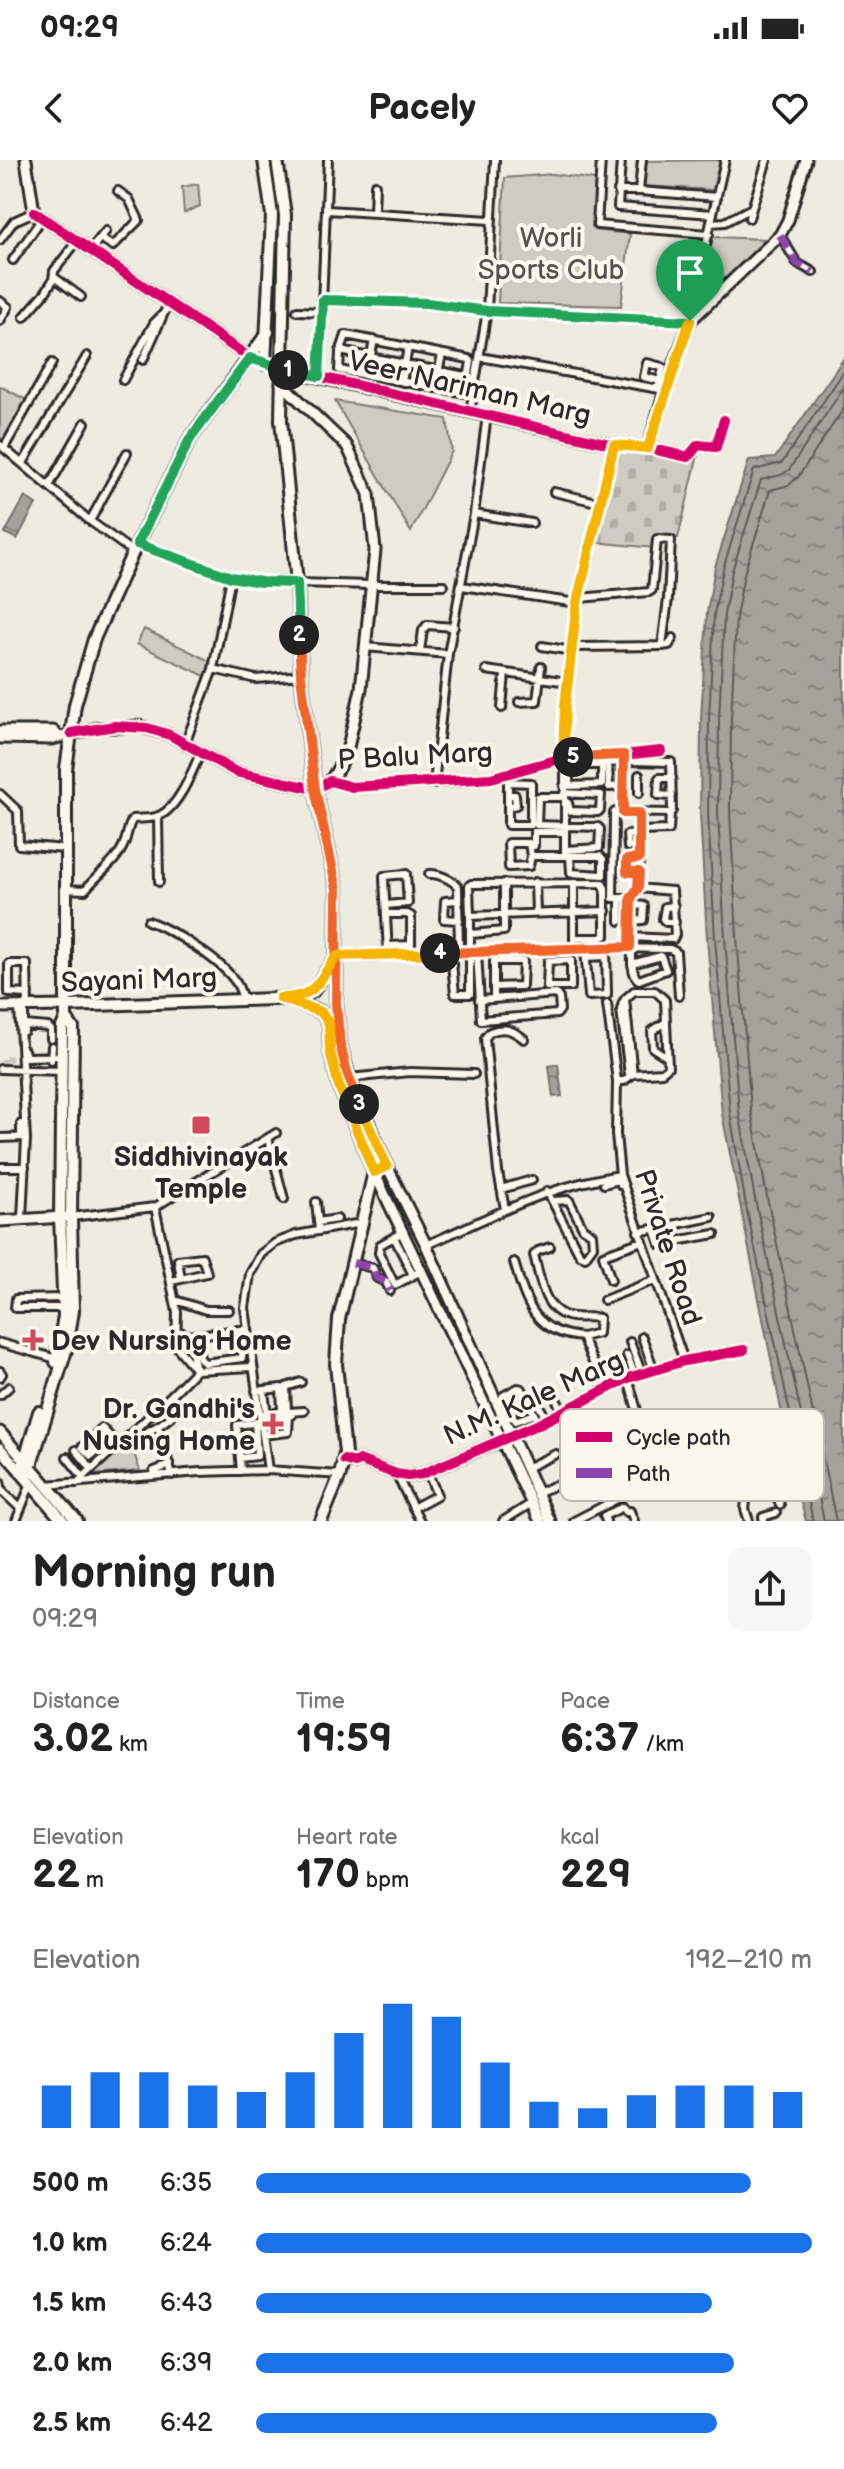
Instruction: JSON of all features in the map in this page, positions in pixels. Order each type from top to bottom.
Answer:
[{"type":"main road","points":[[264,160],[272,215],[265,364]]},
{"type":"main road","points":[[277,160],[285,215],[281,420],[297,583],[301,675],[315,789],[337,889],[336,1004],[340,1044],[349,1078],[387,1166],[374,1172]]},
{"type":"main road","points":[[27,1472],[67,1347],[73,1311],[56,1061],[66,1012],[66,769],[75,705],[94,639],[135,548],[190,439],[268,332]]},
{"type":"main road","points":[[280,998],[300,998],[313,991],[337,956]]},
{"type":"main road","points":[[280,998],[321,1012],[329,1023],[330,1051],[339,1086],[374,1172],[339,1319],[336,1364],[349,1458],[321,1521]]},
{"type":"main road","name":"Sayani Marg","points":[[66,1012],[280,998]]},
{"type":"main road","points":[[63,1521],[42,1488],[27,1472],[27,1447],[57,1359],[63,1303],[73,1028],[66,1012]]},
{"type":"main road","points":[[15,1449],[27,1447]]},
{"type":"main road","points":[[27,1472],[42,1488],[57,1497],[77,1521]]},
{"type":"street","points":[[13,260],[39,214],[26,160]]},
{"type":"street","points":[[319,376],[328,160]]},
{"type":"street","points":[[470,412],[472,378],[471,360],[346,335],[338,351],[338,370],[465,393],[472,378],[480,357],[487,311],[495,160]]},
{"type":"street","points":[[601,160],[597,225],[709,234]]},
{"type":"street","points":[[621,160],[618,207],[713,214]]},
{"type":"street","points":[[639,191],[642,160]]},
{"type":"street","points":[[702,310],[697,284],[725,160]]},
{"type":"street","points":[[749,218],[767,160]]},
{"type":"street","points":[[724,420],[716,447],[698,445],[688,457],[648,448],[661,386],[690,321],[780,235],[788,220],[806,160]]},
{"type":"street","points":[[374,212],[375,185]]},
{"type":"street","points":[[100,238],[113,246],[139,220],[129,199],[118,191]]},
{"type":"street","points":[[618,191],[717,197]]},
{"type":"street","points":[[711,223],[725,222],[752,208]]},
{"type":"street","points":[[327,210],[490,220]]},
{"type":"street","points":[[0,240],[14,221],[39,214]]},
{"type":"street","name":"Veer Nariman Marg","points":[[39,214],[168,304],[250,358],[265,364],[614,445],[648,448]]},
{"type":"street","points":[[91,249],[106,231]]},
{"type":"street","points":[[780,235],[797,263],[813,272]]},
{"type":"street","points":[[24,317],[45,293],[54,271],[78,240]]},
{"type":"street","points":[[54,277],[81,297]]},
{"type":"street","points":[[323,300],[427,303],[487,311],[690,321]]},
{"type":"street","points":[[0,301],[8,307],[0,321]]},
{"type":"street","points":[[123,380],[168,304]]},
{"type":"street","points":[[297,311],[323,312]]},
{"type":"street","points":[[143,360],[162,315]]},
{"type":"street","points":[[367,375],[374,340]]},
{"type":"street","points":[[402,382],[408,347]]},
{"type":"street","points":[[338,351],[472,378]]},
{"type":"street","points":[[435,388],[442,354]]},
{"type":"street","points":[[23,463],[87,356]]},
{"type":"street","points":[[480,357],[661,386]]},
{"type":"street","points":[[52,363],[2,447],[90,521],[135,548],[231,577],[261,582],[444,585]]},
{"type":"street","points":[[281,383],[347,446],[369,494],[375,550],[361,689],[346,756],[330,781]]},
{"type":"street","points":[[434,784],[448,654],[462,586],[488,415]]},
{"type":"street","points":[[49,486],[85,423]]},
{"type":"street","points":[[566,791],[600,794],[600,811],[569,810],[566,791],[563,758],[578,600],[614,445]]},
{"type":"street","points":[[90,521],[127,453]]},
{"type":"street","points":[[554,492],[601,503]]},
{"type":"street","points":[[474,514],[532,523]]},
{"type":"street","points":[[462,586],[578,600],[649,592],[652,590],[657,539],[671,540],[662,646]]},
{"type":"street","points":[[185,744],[213,669],[231,577]]},
{"type":"street","points":[[423,620],[454,625]]},
{"type":"street","points":[[420,651],[423,630],[427,625],[454,625]]},
{"type":"street","points":[[542,646],[572,649],[662,646],[669,645],[673,638]]},
{"type":"street","points":[[365,647],[448,654]]},
{"type":"street","points":[[519,702],[537,701],[541,667]]},
{"type":"street","points":[[213,669],[256,679],[301,675]]},
{"type":"street","points":[[486,670],[568,682]]},
{"type":"street","points":[[502,708],[505,673]]},
{"type":"street","points":[[0,738],[52,739],[106,727],[139,726],[170,735],[236,772],[315,789]]},
{"type":"street","points":[[0,731],[53,731],[58,736]]},
{"type":"street","points":[[67,889],[85,890],[124,846],[133,819],[158,816],[169,808],[189,781],[201,751]]},
{"type":"street","name":"P Balu Marg","points":[[315,789],[330,781],[352,787],[508,778],[563,758],[622,758],[661,751]]},
{"type":"street","points":[[622,758],[623,813]]},
{"type":"street","points":[[631,761],[670,762],[672,778],[672,811],[668,831],[627,835],[628,847],[639,847]]},
{"type":"street","points":[[566,829],[538,826],[538,797],[566,791],[602,785],[602,765],[569,765],[566,791],[566,829],[567,853],[571,873],[603,875],[601,857],[567,853]]},
{"type":"street","points":[[639,775],[639,793]]},
{"type":"street","points":[[508,778],[531,783],[532,825],[508,826],[508,778]]},
{"type":"street","points":[[672,778],[658,780],[658,795],[672,796]]},
{"type":"street","points":[[624,786],[639,785]]},
{"type":"street","points":[[0,794],[18,811],[19,845],[65,849]]},
{"type":"street","points":[[631,921],[643,920],[644,906],[612,896],[613,815],[615,812],[670,813]]},
{"type":"street","points":[[632,964],[661,956],[666,970],[639,980],[632,964],[631,901],[638,888],[639,813]]},
{"type":"street","points":[[158,816],[159,882]]},
{"type":"street","points":[[532,856],[529,843],[508,843],[509,867],[529,866],[532,856],[534,832],[600,829],[599,848],[532,856]]},
{"type":"street","points":[[639,858],[627,860],[627,872],[639,872]]},
{"type":"street","points":[[429,874],[437,873],[456,884],[459,920],[455,953],[456,995],[472,992],[474,952]]},
{"type":"street","points":[[386,905],[408,903],[408,875],[385,875],[386,914],[388,955]]},
{"type":"street","points":[[535,882],[536,913]]},
{"type":"street","points":[[479,1000],[556,994],[560,1011],[557,1014],[483,1021],[479,1000],[471,934],[470,884],[600,882],[620,921]]},
{"type":"street","points":[[471,934],[503,932],[504,883]]},
{"type":"street","points":[[574,883],[574,949]]},
{"type":"street","points":[[630,937],[673,939],[672,891],[638,888]]},
{"type":"street","points":[[574,938],[603,938],[620,898]]},
{"type":"street","points":[[458,900],[445,901],[444,919],[459,920]]},
{"type":"street","points":[[470,916],[613,911]]},
{"type":"street","points":[[386,914],[411,916],[411,945],[388,946]]},
{"type":"street","points":[[148,921],[165,927],[220,965],[237,983],[243,999]]},
{"type":"street","points":[[450,939],[459,939]]},
{"type":"street","points":[[337,956],[630,947],[670,949],[676,952],[679,996]]},
{"type":"street","points":[[585,949],[589,996],[607,995],[606,956],[609,948]]},
{"type":"street","points":[[560,949],[560,960]]},
{"type":"street","points":[[586,957],[606,956]]},
{"type":"street","points":[[3,1007],[6,958]]},
{"type":"street","points":[[560,960],[572,960],[572,986],[547,987],[547,962],[560,960]]},
{"type":"street","points":[[494,987],[521,986],[523,961],[494,961],[494,987],[494,999]]},
{"type":"street","points":[[22,1218],[25,1167],[22,1071],[17,1059],[28,994],[27,964],[9,964],[9,993],[28,994]]},
{"type":"street","points":[[617,1081],[624,1081],[631,1075],[662,1072],[668,1067],[665,1000],[655,991],[634,991],[625,999],[621,1010],[631,1075]]},
{"type":"street","name":"Private Road","points":[[607,1004],[617,1081],[616,1134],[621,1187],[684,1361]]},
{"type":"street","name":"Sayani Marg","points":[[3,1007],[66,1012]]},
{"type":"street","points":[[24,1007],[26,1057],[56,1061]]},
{"type":"street","points":[[666,1022],[652,1031],[653,1048],[667,1057]]},
{"type":"street","points":[[24,1025],[48,1027],[51,1030],[56,1061]]},
{"type":"street","points":[[505,1209],[485,1038],[490,1032],[505,1029],[514,1030],[524,1039]]},
{"type":"street","points":[[2,1068],[22,1071],[56,1061]]},
{"type":"street","points":[[349,1078],[410,1072],[474,1074]]},
{"type":"street","points":[[0,1221],[155,1207],[276,1133]]},
{"type":"street","points":[[0,1138],[23,1137]]},
{"type":"street","points":[[268,1138],[284,1199]]},
{"type":"street","points":[[387,1166],[505,1412],[516,1421],[534,1414]]},
{"type":"street","points":[[0,1167],[25,1167]]},
{"type":"street","points":[[374,1172],[417,1273],[506,1438],[526,1468],[550,1521]]},
{"type":"street","points":[[603,1185],[620,1175]]},
{"type":"street","points":[[501,1189],[532,1178],[535,1196]]},
{"type":"street","points":[[426,1245],[547,1191],[603,1185],[618,1180],[621,1187]]},
{"type":"street","points":[[547,1191],[580,1255],[585,1257],[593,1246],[592,1234],[583,1228],[569,1200],[553,1201]]},
{"type":"street","points":[[316,1202],[319,1231]]},
{"type":"street","points":[[155,1207],[175,1300],[176,1346],[196,1370]]},
{"type":"street","points":[[638,1232],[712,1217]]},
{"type":"street","points":[[318,1222],[337,1219]]},
{"type":"street","points":[[694,1220],[698,1237]]},
{"type":"street","points":[[79,1477],[165,1404],[196,1370],[243,1357],[248,1329],[247,1285],[261,1254],[275,1243],[296,1235],[361,1223]]},
{"type":"street","points":[[655,1229],[660,1244],[715,1234]]},
{"type":"street","points":[[391,1288],[378,1250],[380,1245],[398,1234]]},
{"type":"street","points":[[611,1280],[603,1255],[642,1241]]},
{"type":"street","points":[[514,1262],[525,1298],[536,1318],[569,1336],[598,1333],[599,1318],[567,1316],[551,1306],[534,1255],[550,1247]]},
{"type":"street","points":[[171,1281],[181,1279],[207,1273],[202,1257],[178,1260],[181,1279]]},
{"type":"street","points":[[353,1263],[372,1267],[378,1280],[385,1281],[391,1288]]},
{"type":"street","points":[[391,1288],[417,1273]]},
{"type":"street","points":[[604,1300],[655,1280]]},
{"type":"street","points":[[15,1300],[63,1303],[16,1309],[15,1300]]},
{"type":"street","points":[[175,1300],[206,1310],[229,1310]]},
{"type":"street","points":[[176,1330],[194,1340],[248,1329]]},
{"type":"street","points":[[582,1337],[605,1390]]},
{"type":"street","points":[[642,1337],[653,1368]]},
{"type":"street","points":[[194,1340],[196,1370]]},
{"type":"street","points":[[630,1342],[636,1374],[634,1409]]},
{"type":"street","points":[[0,1343],[57,1359]]},
{"type":"street","points":[[245,1343],[252,1367],[268,1470]]},
{"type":"street","name":"N.M. Kale Marg","points":[[569,1409],[653,1368],[744,1350]]},
{"type":"street","points":[[627,1355],[636,1374]]},
{"type":"street","points":[[197,1359],[210,1366]]},
{"type":"street","points":[[235,1360],[236,1368]]},
{"type":"street","points":[[222,1365],[252,1367]]},
{"type":"street","points":[[0,1371],[0,1377]]},
{"type":"street","points":[[241,1471],[237,1425],[282,1412],[287,1386],[301,1382]]},
{"type":"street","points":[[0,1395],[9,1387]]},
{"type":"street","points":[[256,1391],[280,1387],[288,1413],[304,1412],[260,1419]]},
{"type":"street","points":[[539,1424],[520,1388],[503,1396],[506,1438],[540,1521]]},
{"type":"street","points":[[240,1458],[257,1456],[264,1392]]},
{"type":"street","points":[[533,1395],[547,1420]]},
{"type":"street","points":[[555,1399],[561,1409]]},
{"type":"street","name":"N.M. Kale Marg","points":[[349,1458],[408,1476],[427,1471],[560,1414]]},
{"type":"street","points":[[263,1435],[288,1432],[289,1416]]},
{"type":"street","points":[[143,1434],[171,1417]]},
{"type":"street","points":[[158,1426],[172,1475]]},
{"type":"street","points":[[112,1438],[90,1455],[82,1446],[102,1428],[112,1438],[117,1444]]},
{"type":"street","points":[[0,1432],[15,1449],[27,1472],[27,1496],[16,1521]]},
{"type":"street","points":[[0,1448],[27,1472]]},
{"type":"street","points":[[76,1450],[90,1466]]},
{"type":"street","points":[[98,1450],[104,1457]]},
{"type":"street","points":[[526,1468],[556,1454]]},
{"type":"street","points":[[67,1457],[79,1477]]},
{"type":"street","points":[[154,1471],[170,1465]]},
{"type":"street","points":[[27,1496],[79,1477],[268,1470],[340,1475]]},
{"type":"street","points":[[413,1508],[437,1495],[427,1471]]},
{"type":"street","points":[[396,1474],[420,1521]]},
{"type":"street","points":[[0,1481],[2,1491],[21,1509]]},
{"type":"street","points":[[537,1493],[560,1483]]},
{"type":"street","points":[[57,1497],[62,1484]]},
{"type":"street","points":[[574,1521],[613,1501]]},
{"type":"street","points":[[745,1501],[749,1521]]},
{"type":"street","points":[[764,1521],[764,1517],[778,1509],[777,1501]]},
{"type":"street","points":[[503,1521],[532,1503]]},
{"type":"street","points":[[609,1503],[613,1511]]},
{"type":"street","points":[[606,1521],[604,1516],[623,1507],[626,1512],[630,1511],[634,1521]]},
{"type":"green space","points":[[722,160],[715,190],[643,186],[646,161]]},
{"type":"green space","name":"Worli Sports Club","points":[[553,174],[595,180],[594,230],[630,234],[621,306],[498,303],[505,178]]},
{"type":"green space","points":[[198,184],[200,206],[184,213],[182,187]]},
{"type":"green space","points":[[713,237],[766,239],[704,300],[702,282]]},
{"type":"green space","points":[[0,386],[32,403],[9,444],[0,437]]},
{"type":"green space","points":[[335,401],[447,419],[452,451],[411,532]]},
{"type":"green space","points":[[617,442],[698,455],[678,538],[658,535],[654,548],[595,542]]},
{"type":"green space","points":[[144,629],[210,661],[207,677],[137,644]]},
{"type":"green space","points":[[130,1441],[140,1471],[91,1475]]},
{"type":"water","points":[[844,358],[844,1521],[806,1521],[800,1501],[824,1501],[824,1409],[781,1409],[722,1114],[707,939],[700,813],[707,613],[715,567],[749,460],[775,458]]},
{"type":"water","points":[[25,497],[36,504],[17,539],[5,533]]},
{"type":"water","points":[[558,1064],[562,1096],[553,1097],[549,1066]]},
{"type":"tunnel","points":[[3,1065],[4,1058],[14,1059]]},
{"type":"marked path","points":[[780,235],[797,263],[813,272]]},
{"type":"marked path","points":[[353,1263],[373,1268],[377,1278],[386,1282],[390,1291]]},
{"type":"cycle path","points":[[34,212],[250,358],[265,364],[614,445],[648,448],[688,457],[698,445],[716,447],[724,420]]},
{"type":"cycle path","points":[[71,733],[115,726],[147,728],[170,735],[236,772],[315,789],[330,781],[352,787],[491,778],[563,758],[661,751]]},
{"type":"cycle path","points":[[568,1409],[628,1378],[684,1361],[744,1350]]},
{"type":"cycle path","points":[[344,1460],[355,1463],[359,1460],[396,1474],[422,1474],[560,1413]]},
{"type":"place","name":"Siddhivinayak Temple","points":[[201,1125]]},
{"type":"place","name":"Dev Nursing Home","points":[[33,1340]]},
{"type":"place","name":"Dr. Gandhi's Nusing Home","points":[[273,1424]]},
{"type":"route","points":[[690,321],[487,311],[427,303],[323,300],[319,376],[282,369],[250,358],[190,439],[137,544],[231,577],[297,583],[301,675],[315,789],[337,889],[337,956],[336,1004],[340,1044],[349,1078],[387,1166],[374,1172],[339,1086],[330,1051],[329,1023],[321,1012],[280,998],[300,998],[313,991],[337,956],[630,947],[631,898],[639,885],[639,872],[627,872],[627,860],[639,858],[639,813],[623,813],[624,755],[563,758],[565,705],[577,603],[614,445],[648,448],[690,321]]}]
